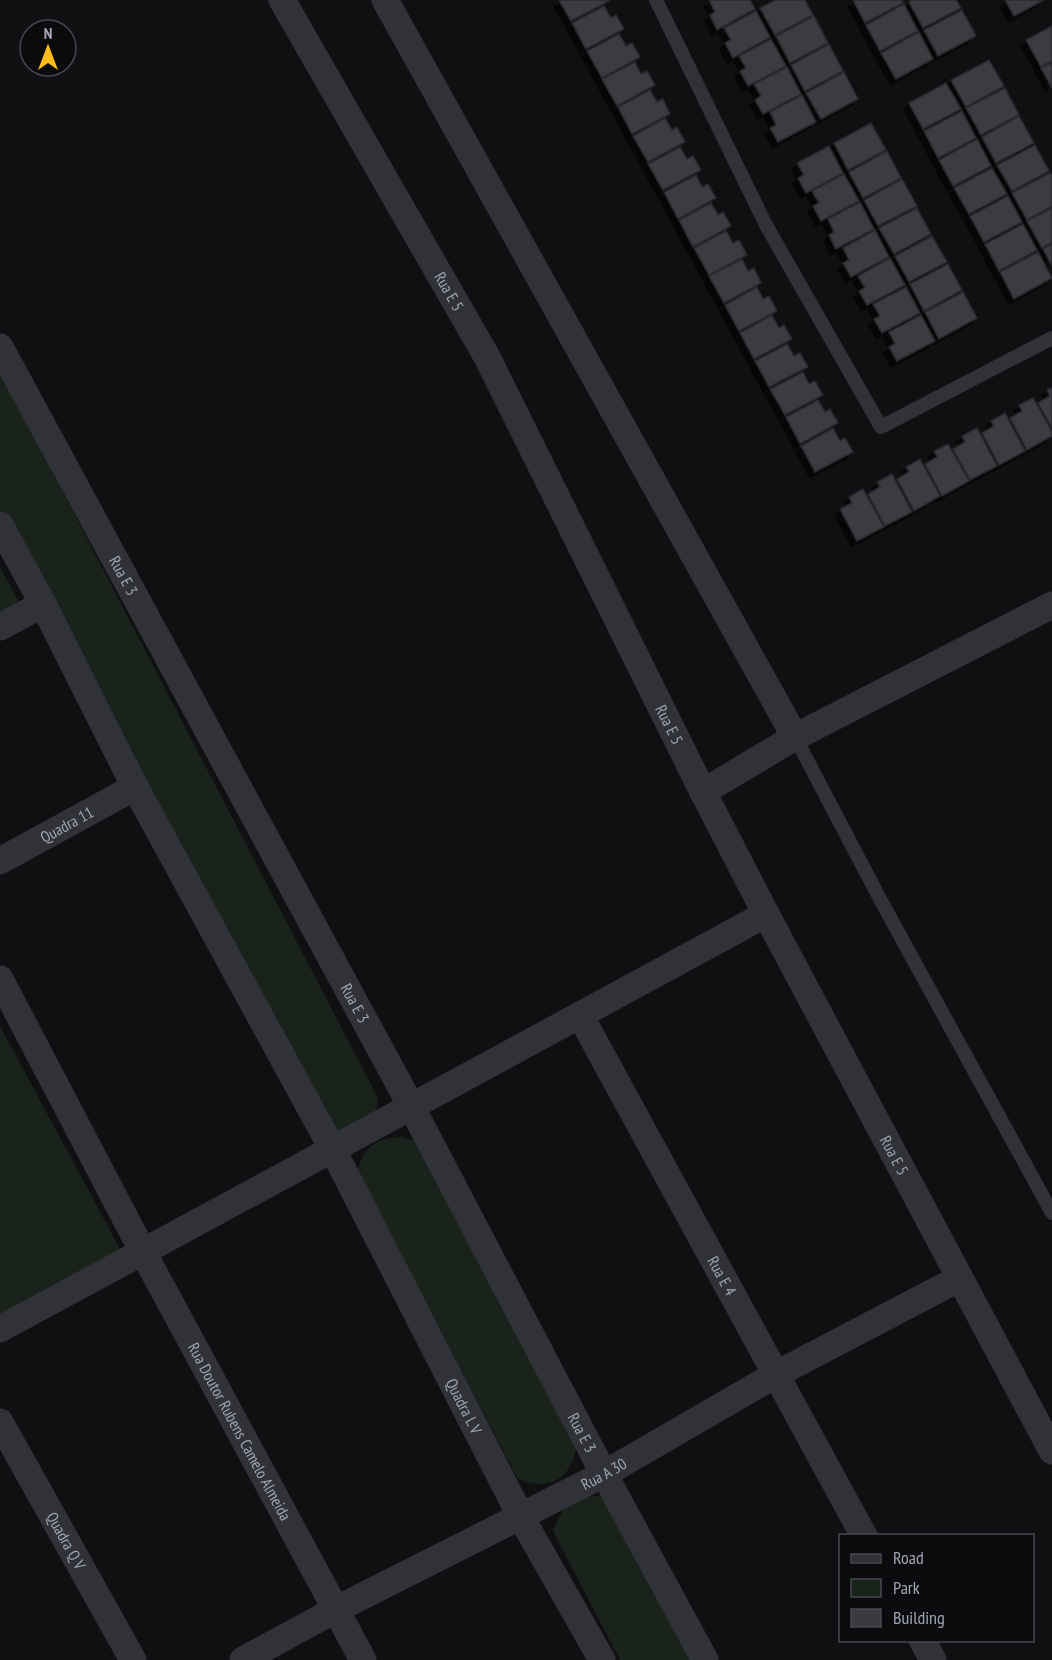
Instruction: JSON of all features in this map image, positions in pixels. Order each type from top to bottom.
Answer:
[{"type":"street","name":"Rua E 5","points":[[282,0],[487,357],[766,914],[1052,1451]]},
{"type":"street","points":[[385,0],[795,737]]},
{"type":"street","name":"Rua E 3","points":[[0,347],[411,1106],[604,1474],[705,1660]]},
{"type":"street","name":"Quadra L V","points":[[0,525],[43,604],[135,787],[333,1150],[521,1517],[602,1660]]},
{"type":"street","points":[[0,627],[43,604]]},
{"type":"street","points":[[703,792],[795,737],[1052,605]]},
{"type":"street","name":"Quadra 11","points":[[0,861],[135,787]]},
{"type":"street","points":[[0,1329],[766,914]]},
{"type":"street","name":"Rua Doutor Rubens Camelo Almeida","points":[[0,979],[143,1252],[363,1660]]},
{"type":"street","name":"Rua E 4","points":[[580,1016],[863,1534]]},
{"type":"street","name":"Rua A 30","points":[[243,1660],[335,1610],[604,1474],[775,1375],[960,1278]]},
{"type":"street","name":"Quadra Q V","points":[[0,1422],[133,1660]]},
{"type":"street","points":[[923,1642],[933,1660]]},
{"type":"lane","points":[[656,0],[766,225],[881,428],[1052,338]]},
{"type":"lane","points":[[795,737],[880,899],[1052,1214]]},
{"type":"green space","points":[[0,371],[378,1098],[377,1109],[372,1119],[331,1134],[0,513]]},
{"type":"green space","points":[[0,567],[20,604],[0,615]]},
{"type":"green space","points":[[0,1026],[126,1260],[0,1326]]},
{"type":"green space","points":[[401,1137],[414,1141],[576,1447],[569,1467],[557,1480],[539,1484],[518,1479],[357,1172],[363,1156],[372,1146],[384,1139]]},
{"type":"green space","points":[[598,1496],[610,1500],[693,1660],[620,1660],[553,1531],[560,1516],[569,1505],[575,1501]]},
{"type":"building","points":[[559,0],[609,0],[609,1],[571,21]]},
{"type":"building","points":[[709,0],[750,0],[755,9],[717,30],[710,15],[715,12]]},
{"type":"building","points":[[776,0],[805,0],[813,15],[775,35],[760,8]]},
{"type":"building","points":[[853,0],[902,0],[903,3],[865,23]]},
{"type":"building","points":[[912,0],[956,0],[961,8],[923,28],[909,2]]},
{"type":"building","points":[[1005,0],[1044,0],[1014,16]]},
{"type":"building","points":[[904,4],[918,31],[880,51],[866,25]]},
{"type":"building","points":[[604,6],[611,18],[616,15],[624,29],[586,49],[572,23]]},
{"type":"building","points":[[962,10],[976,36],[938,56],[924,30]]},
{"type":"building","points":[[756,11],[770,37],[733,58],[725,43],[731,40],[724,28]]},
{"type":"building","points":[[814,16],[828,43],[790,63],[776,36]]},
{"type":"building","points":[[1052,26],[1052,61],[1041,67],[1026,40]]},
{"type":"building","points":[[919,32],[933,59],[896,79],[881,53]]},
{"type":"building","points":[[619,34],[626,46],[632,43],[640,57],[602,78],[587,51]]},
{"type":"building","points":[[771,39],[786,66],[748,86],[740,71],[746,68],[739,56]]},
{"type":"building","points":[[829,44],[843,71],[805,91],[791,65]]},
{"type":"building","points":[[989,60],[1004,86],[966,107],[951,80]]},
{"type":"building","points":[[635,62],[641,74],[647,71],[655,85],[617,106],[602,79]]},
{"type":"building","points":[[1052,63],[1052,88],[1041,68]]},
{"type":"building","points":[[787,67],[801,94],[763,114],[755,100],[761,96],[754,84]]},
{"type":"building","points":[[844,72],[858,99],[821,119],[806,93]]},
{"type":"building","points":[[946,83],[961,109],[923,129],[909,103]]},
{"type":"building","points":[[1005,88],[1019,115],[981,135],[966,108]]},
{"type":"building","points":[[650,90],[657,102],[663,99],[670,114],[632,134],[618,107]]},
{"type":"building","points":[[802,95],[816,122],[778,142],[770,128],[776,125],[770,112]]},
{"type":"building","points":[[962,111],[976,138],[938,158],[924,131]]},
{"type":"building","points":[[1019,116],[1034,143],[996,163],[982,137]]},
{"type":"building","points":[[665,118],[672,130],[677,127],[685,142],[648,162],[633,136]]},
{"type":"building","points":[[871,123],[886,150],[848,170],[834,143]]},
{"type":"building","points":[[977,139],[991,166],[953,186],[939,160]]},
{"type":"building","points":[[1035,145],[1049,171],[1012,191],[997,165]]},
{"type":"building","points":[[829,146],[843,173],[806,193],[798,178],[804,175],[797,163]]},
{"type":"building","points":[[680,147],[687,159],[693,156],[701,170],[663,190],[648,164]]},
{"type":"building","points":[[887,151],[901,178],[863,198],[849,172]]},
{"type":"building","points":[[992,168],[1007,194],[969,214],[954,188]]},
{"type":"building","points":[[1050,173],[1052,176],[1052,206],[1027,220],[1012,193]]},
{"type":"building","points":[[844,174],[859,201],[821,221],[813,206],[819,203],[812,191]]},
{"type":"building","points":[[696,175],[702,187],[708,184],[716,198],[678,219],[664,192]]},
{"type":"building","points":[[902,179],[917,206],[878,226],[864,200]]},
{"type":"building","points":[[1008,196],[1022,222],[984,242],[970,216]]},
{"type":"building","points":[[860,202],[874,229],[836,249],[829,235],[834,232],[828,219]]},
{"type":"building","points":[[711,203],[718,215],[723,212],[731,226],[693,247],[679,220]]},
{"type":"building","points":[[917,208],[931,234],[894,254],[879,228]]},
{"type":"building","points":[[1052,208],[1052,242],[1042,248],[1027,221]]},
{"type":"building","points":[[1023,224],[1037,250],[999,271],[985,244]]},
{"type":"building","points":[[875,230],[889,257],[851,277],[843,263],[849,260],[843,248]]},
{"type":"building","points":[[726,231],[733,243],[739,240],[747,255],[709,275],[694,248]]},
{"type":"building","points":[[932,236],[947,262],[909,282],[895,256]]},
{"type":"building","points":[[1052,244],[1052,266],[1043,249]]},
{"type":"building","points":[[1038,252],[1052,278],[1014,299],[1000,272]]},
{"type":"building","points":[[890,258],[905,285],[867,305],[859,291],[865,288],[858,276]]},
{"type":"building","points":[[742,259],[748,271],[754,268],[761,283],[724,303],[709,276]]},
{"type":"building","points":[[948,264],[962,290],[924,311],[910,284]]},
{"type":"building","points":[[757,287],[763,299],[769,296],[777,311],[739,331],[725,305]]},
{"type":"building","points":[[906,287],[920,313],[882,333],[874,319],[880,316],[873,304]]},
{"type":"building","points":[[963,292],[977,318],[939,339],[925,312]]},
{"type":"building","points":[[772,315],[779,328],[784,325],[792,339],[754,359],[740,333]]},
{"type":"building","points":[[921,315],[935,341],[897,361],[889,347],[895,344],[889,332]]},
{"type":"building","points":[[787,344],[794,356],[800,353],[808,367],[769,387],[755,361]]},
{"type":"building","points":[[803,372],[809,384],[815,381],[823,395],[785,415],[770,389]]},
{"type":"building","points":[[1052,388],[1052,428],[1038,403],[1050,396],[1047,390]]},
{"type":"building","points":[[1033,398],[1052,436],[1027,450],[1010,418],[1022,411],[1019,405]]},
{"type":"building","points":[[818,400],[825,412],[830,409],[838,423],[800,444],[786,417]]},
{"type":"building","points":[[1005,413],[1025,451],[999,465],[982,433],[994,426],[991,421]]},
{"type":"building","points":[[833,428],[840,441],[845,438],[853,452],[815,472],[801,446]]},
{"type":"building","points":[[977,428],[997,466],[970,480],[953,449],[965,442],[962,436]]},
{"type":"building","points":[[948,444],[969,481],[942,496],[925,464],[937,457],[934,451]]},
{"type":"building","points":[[920,459],[940,496],[914,511],[897,479],[909,472],[906,467]]},
{"type":"building","points":[[892,474],[912,512],[885,526],[868,494],[880,487],[877,482]]},
{"type":"building","points":[[863,489],[884,527],[857,541],[840,509],[852,503],[849,497]]}]
